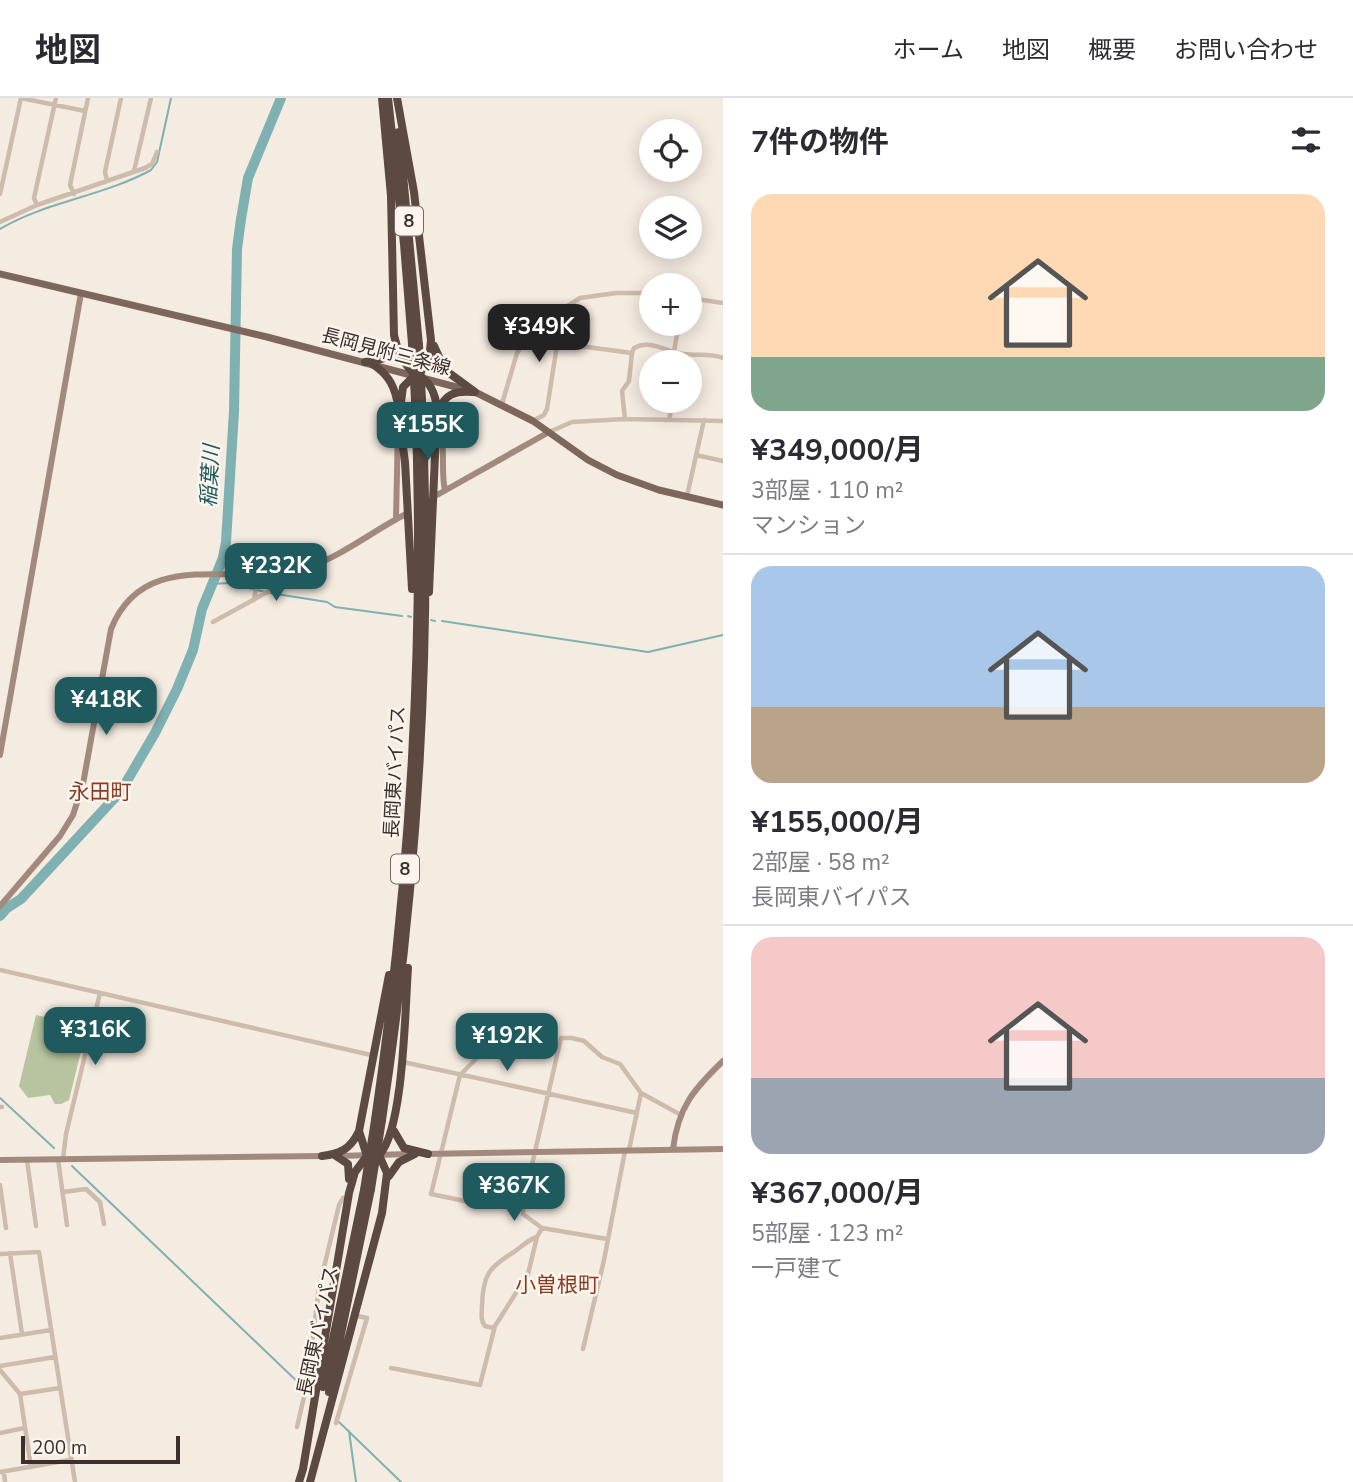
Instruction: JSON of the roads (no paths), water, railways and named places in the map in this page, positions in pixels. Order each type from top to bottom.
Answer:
[{"type":"highway","points":[[368,362],[382,359],[393,352],[391,196],[385,98]]},
{"type":"highway","name":"長岡東バイパス","points":[[385,98],[416,344]]},
{"type":"highway","points":[[396,98],[411,170],[431,340],[429,361],[402,387],[400,418]]},
{"type":"highway","name":"長岡東バイパス","points":[[309,1482],[348,1305],[397,1015],[413,860],[420,751],[425,625],[419,400],[408,208],[396,98]]},
{"type":"highway","points":[[394,335],[402,358],[416,375],[426,381],[434,396],[438,422]]},
{"type":"highway","points":[[431,340],[445,370],[475,392]]},
{"type":"highway","points":[[368,362],[381,369],[391,380],[400,418],[413,597],[417,616]]},
{"type":"highway","points":[[425,625],[441,403],[447,396],[458,392],[475,392]]},
{"type":"highway","name":"長岡東バイパス","points":[[379,1120],[407,841],[414,725],[419,400]]},
{"type":"highway","name":"8","points":[[303,1469],[348,1195],[355,1172],[367,1156],[359,1131],[384,1010],[407,841]]},
{"type":"highway","name":"8","points":[[379,1156],[393,1128],[401,1062],[413,860]]},
{"type":"highway","points":[[393,1128],[397,1140],[404,1148],[428,1154]]},
{"type":"highway","points":[[322,1156],[346,1150],[359,1131]]},
{"type":"highway","points":[[388,1179],[394,1167],[415,1154]]},
{"type":"highway","points":[[336,1156],[349,1167],[348,1195]]},
{"type":"highway","points":[[379,1156],[386,1168],[388,1179]]},
{"type":"highway","name":"8","points":[[309,1482],[368,1269],[388,1179]]},
{"type":"highway","name":"長岡東バイパス","points":[[300,1482],[367,1190]]},
{"type":"main road","points":[[0,274],[81,293]]},
{"type":"main road","name":"長岡見附三条線","points":[[81,293],[368,362],[475,392],[533,421],[588,460],[617,475],[659,490],[723,505]]},
{"type":"street","points":[[0,194],[21,98],[85,111]]},
{"type":"street","points":[[37,205],[34,198],[55,98]]},
{"type":"street","points":[[74,194],[70,185],[88,98]]},
{"type":"street","points":[[107,181],[105,172],[121,98]]},
{"type":"street","points":[[134,172],[151,98]]},
{"type":"street","points":[[0,221],[37,205],[134,172],[152,164],[156,152]]},
{"type":"street","points":[[0,754],[81,293]]},
{"type":"street","points":[[502,404],[517,353],[531,331],[580,298],[639,293]]},
{"type":"street","points":[[702,300],[723,303]]},
{"type":"street","points":[[533,421],[546,413],[559,332],[556,312]]},
{"type":"street","points":[[625,419],[622,391],[629,381],[634,348],[642,345],[661,346],[670,350]]},
{"type":"street","points":[[556,347],[587,347],[632,353]]},
{"type":"street","points":[[702,354],[723,358]]},
{"type":"street","points":[[670,420],[671,413]]},
{"type":"street","points":[[396,519],[397,428],[400,418]]},
{"type":"street","points":[[437,495],[549,432],[572,422],[625,419],[723,421]]},
{"type":"street","points":[[687,496],[704,420]]},
{"type":"street","points":[[438,422],[442,434],[442,478],[445,490]]},
{"type":"street","points":[[696,455],[723,461]]},
{"type":"street","points":[[213,622],[406,514]]},
{"type":"street","points":[[0,906],[60,835],[73,815],[85,776],[108,643],[114,622],[136,594],[153,583],[172,577],[293,571],[325,560]]},
{"type":"street","points":[[254,600],[258,574]]},
{"type":"street","points":[[0,970],[371,1055]]},
{"type":"street","points":[[67,1225],[60,1159],[100,993]]},
{"type":"street","points":[[607,1239],[542,1228],[523,1214],[561,1038],[584,1041],[602,1057],[620,1064],[641,1093],[681,1115]]},
{"type":"street","points":[[524,1200],[477,1190],[474,1203],[431,1194],[460,1075],[478,1057],[496,1050],[524,1045],[558,1052]]},
{"type":"street","points":[[673,1149],[681,1115],[694,1091],[723,1061]]},
{"type":"street","points":[[403,1062],[636,1114]]},
{"type":"street","points":[[583,1349],[641,1093]]},
{"type":"street","points":[[0,1160],[723,1149]]},
{"type":"street","points":[[27,1160],[36,1226]]},
{"type":"street","points":[[0,1185],[6,1227]]},
{"type":"street","points":[[63,1192],[86,1189],[100,1202],[104,1224]]},
{"type":"street","points":[[297,1426],[305,1391],[316,1307],[339,1205],[348,1195]]},
{"type":"street","points":[[391,1368],[480,1385],[494,1328],[528,1274],[537,1237],[542,1228]]},
{"type":"street","points":[[494,1328],[485,1326],[481,1321],[482,1291],[487,1276],[502,1259],[528,1240],[537,1237]]},
{"type":"street","points":[[0,1254],[38,1252],[75,1482]]},
{"type":"street","points":[[10,1253],[22,1334]]},
{"type":"street","points":[[316,1307],[327,1309]]},
{"type":"street","points":[[336,1423],[368,1318],[358,1316]]},
{"type":"street","points":[[0,1338],[51,1330]]},
{"type":"street","points":[[31,1467],[20,1394],[0,1368],[55,1357]]},
{"type":"street","points":[[20,1394],[60,1388]]},
{"type":"street","points":[[0,1433],[24,1428]]},
{"type":"street","points":[[5,1482],[2,1472],[70,1460]]},
{"type":"waterway","points":[[0,229],[36,212],[114,186],[151,170],[157,162],[171,98]]},
{"type":"waterway","name":"稲葉川","points":[[0,916],[21,899],[121,791],[155,733],[193,650],[202,609],[223,558],[226,542],[234,411],[237,249],[241,219],[248,178],[281,98]]},
{"type":"waterway","points":[[211,584],[229,583],[265,592]]},
{"type":"waterway","points":[[270,593],[327,602],[335,607],[402,616]]},
{"type":"waterway","points":[[431,620],[435,621]]},
{"type":"waterway","points":[[442,621],[648,652],[723,635]]},
{"type":"waterway","points":[[0,1098],[54,1148]]},
{"type":"waterway","points":[[72,1166],[304,1388]]},
{"type":"waterway","points":[[339,1422],[401,1482]]},
{"type":"waterway","points":[[349,1431],[356,1482]]},
{"type":"district","name":"永田町","points":[[100,792]]},
{"type":"district","name":"小曽根町","points":[[557,1285]]}]
